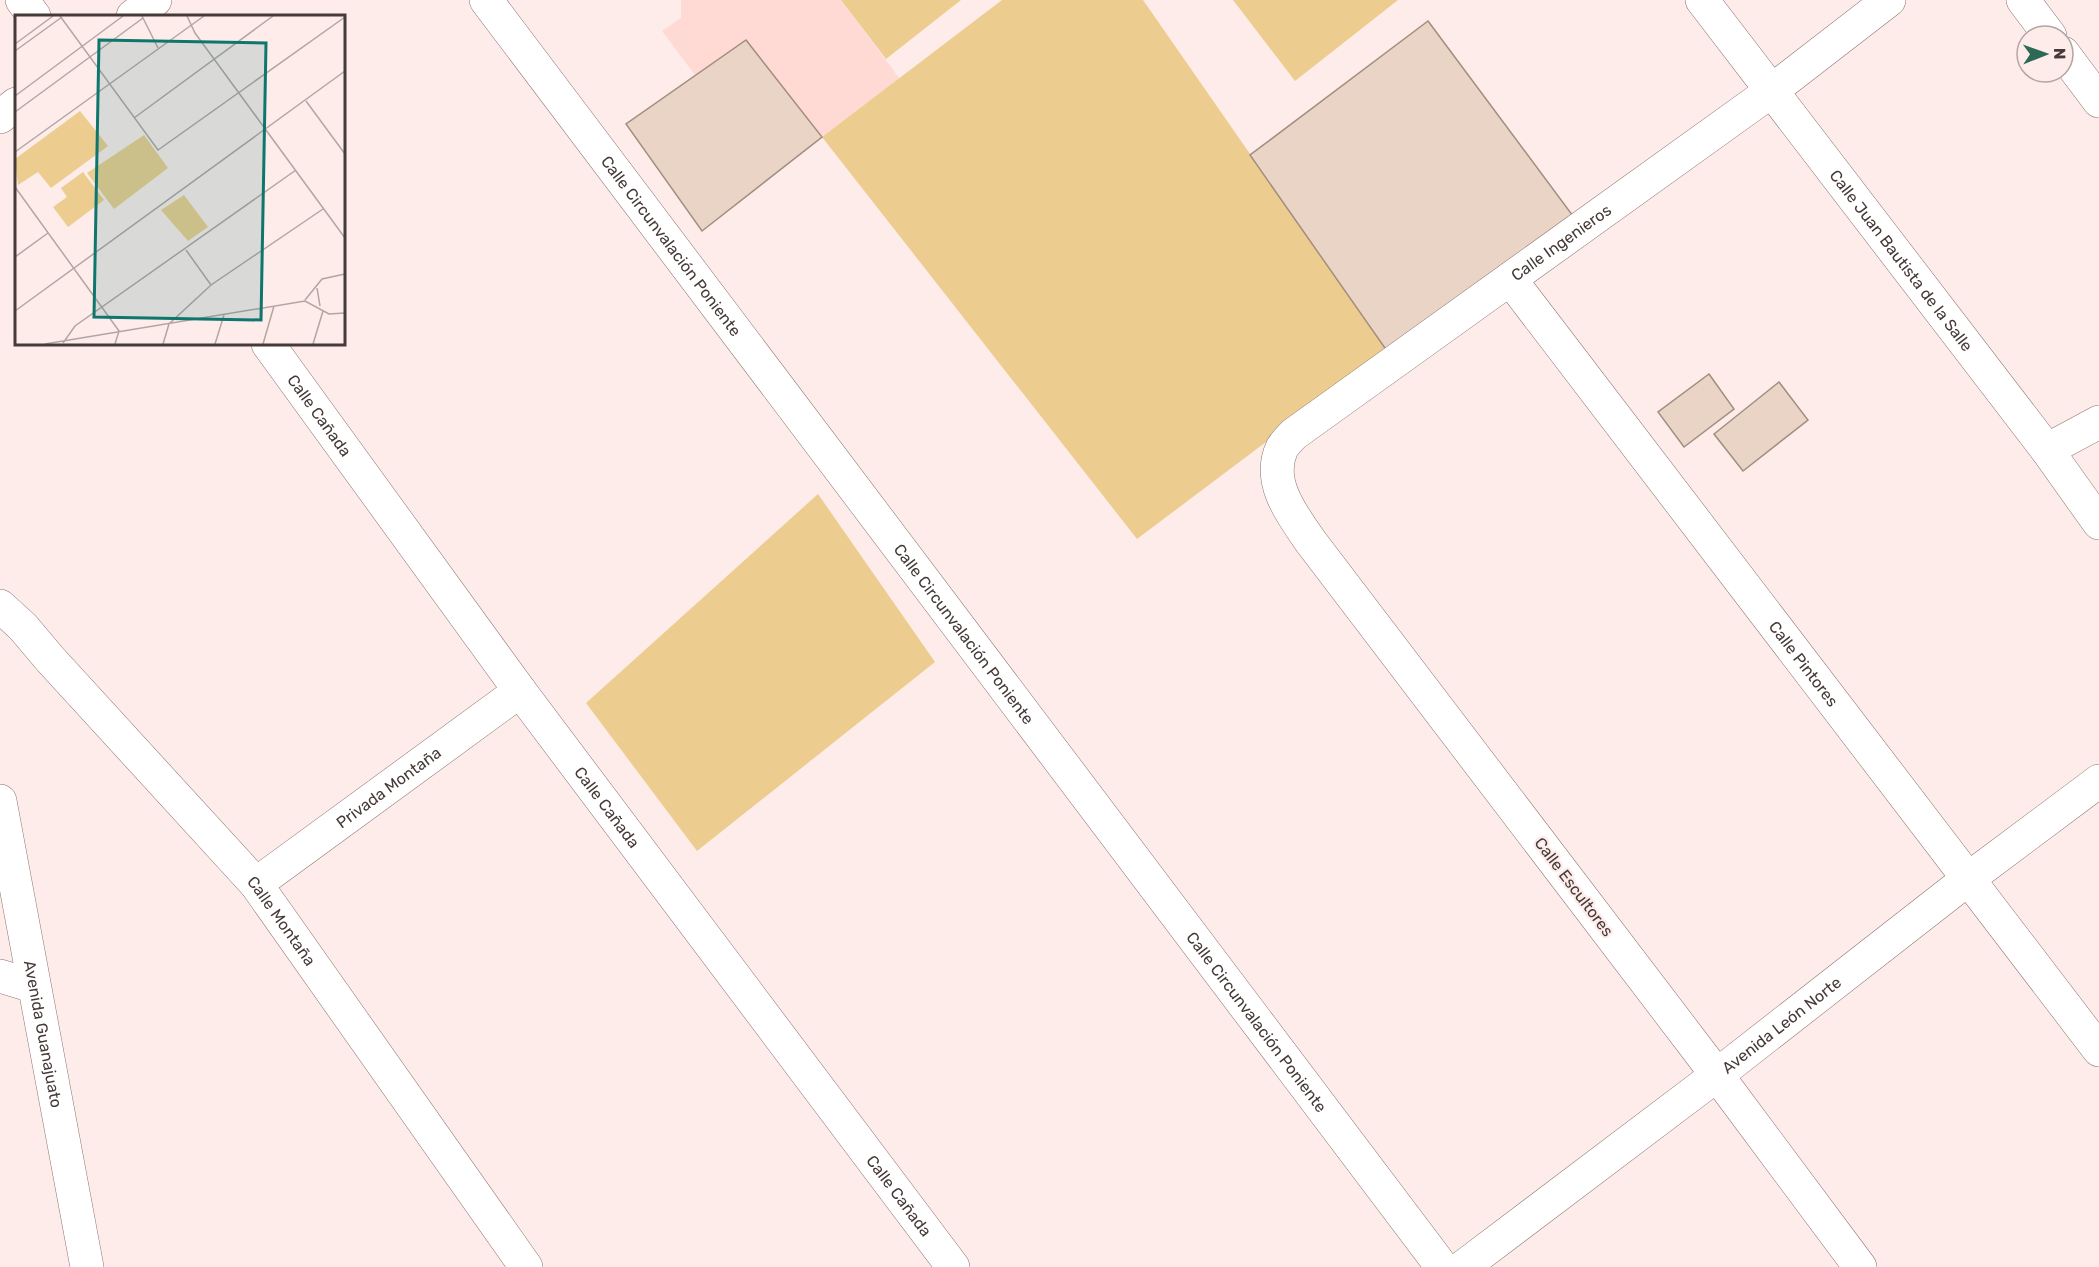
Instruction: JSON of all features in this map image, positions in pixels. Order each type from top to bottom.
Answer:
[{"type":"street","points":[[22,0],[33,15]]},
{"type":"street","points":[[134,15],[155,0]]},
{"type":"street","name":"Calle Circunvalación Poniente","points":[[486,0],[1442,1267]]},
{"type":"street","name":"Calle Juan Bautista de la Salle","points":[[1702,0],[1770,92],[2047,450],[2099,523]]},
{"type":"street","name":"Calle Ingenieros","points":[[1287,507],[1279,482],[1278,464],[1282,448],[1294,434],[1770,92],[1889,0]]},
{"type":"street","points":[[2023,0],[2041,24]]},
{"type":"street","points":[[2075,69],[2099,101]]},
{"type":"street","points":[[0,117],[15,105]]},
{"type":"street","name":"Calle Pintores","points":[[1510,279],[2099,1050]]},
{"type":"street","name":"Calle Cañada","points":[[269,345],[520,691],[953,1267]]},
{"type":"street","points":[[2047,450],[2099,422]]},
{"type":"street","name":"Calle Escultores","points":[[1287,507],[1318,552],[1717,1075],[1860,1267]]},
{"type":"street","name":"Calle Montaña","points":[[0,606],[23,627],[256,884],[526,1267]]},
{"type":"street","name":"Privada Montaña","points":[[256,884],[520,691]]},
{"type":"street","name":"Avenida León Norte","points":[[1462,1267],[1717,1075],[1968,879],[2099,781]]},
{"type":"street","name":"Avenida Guanajuato","points":[[0,801],[87,1267]]},
{"type":"street","points":[[0,976],[33,986]]},
{"type":"shaded area","points":[[681,0],[841,0],[900,79],[822,137],[746,41],[695,75],[662,31],[681,18]]},
{"type":"shaded area","points":[[841,0],[961,0],[886,59]]},
{"type":"shaded area","points":[[1002,0],[1143,0],[1387,351],[1137,539],[822,137]]},
{"type":"shaded area","points":[[1233,0],[1398,0],[1295,81]]},
{"type":"shaded area","points":[[818,494],[935,662],[697,851],[586,703]]},
{"type":"building","points":[[1428,21],[1573,216],[1387,351],[1250,155]]},
{"type":"building","points":[[746,40],[822,137],[702,231],[626,124]]},
{"type":"building","points":[[1709,374],[1734,409],[1684,447],[1658,412]]},
{"type":"building","points":[[1779,382],[1808,420],[1743,471],[1714,434]]}]
